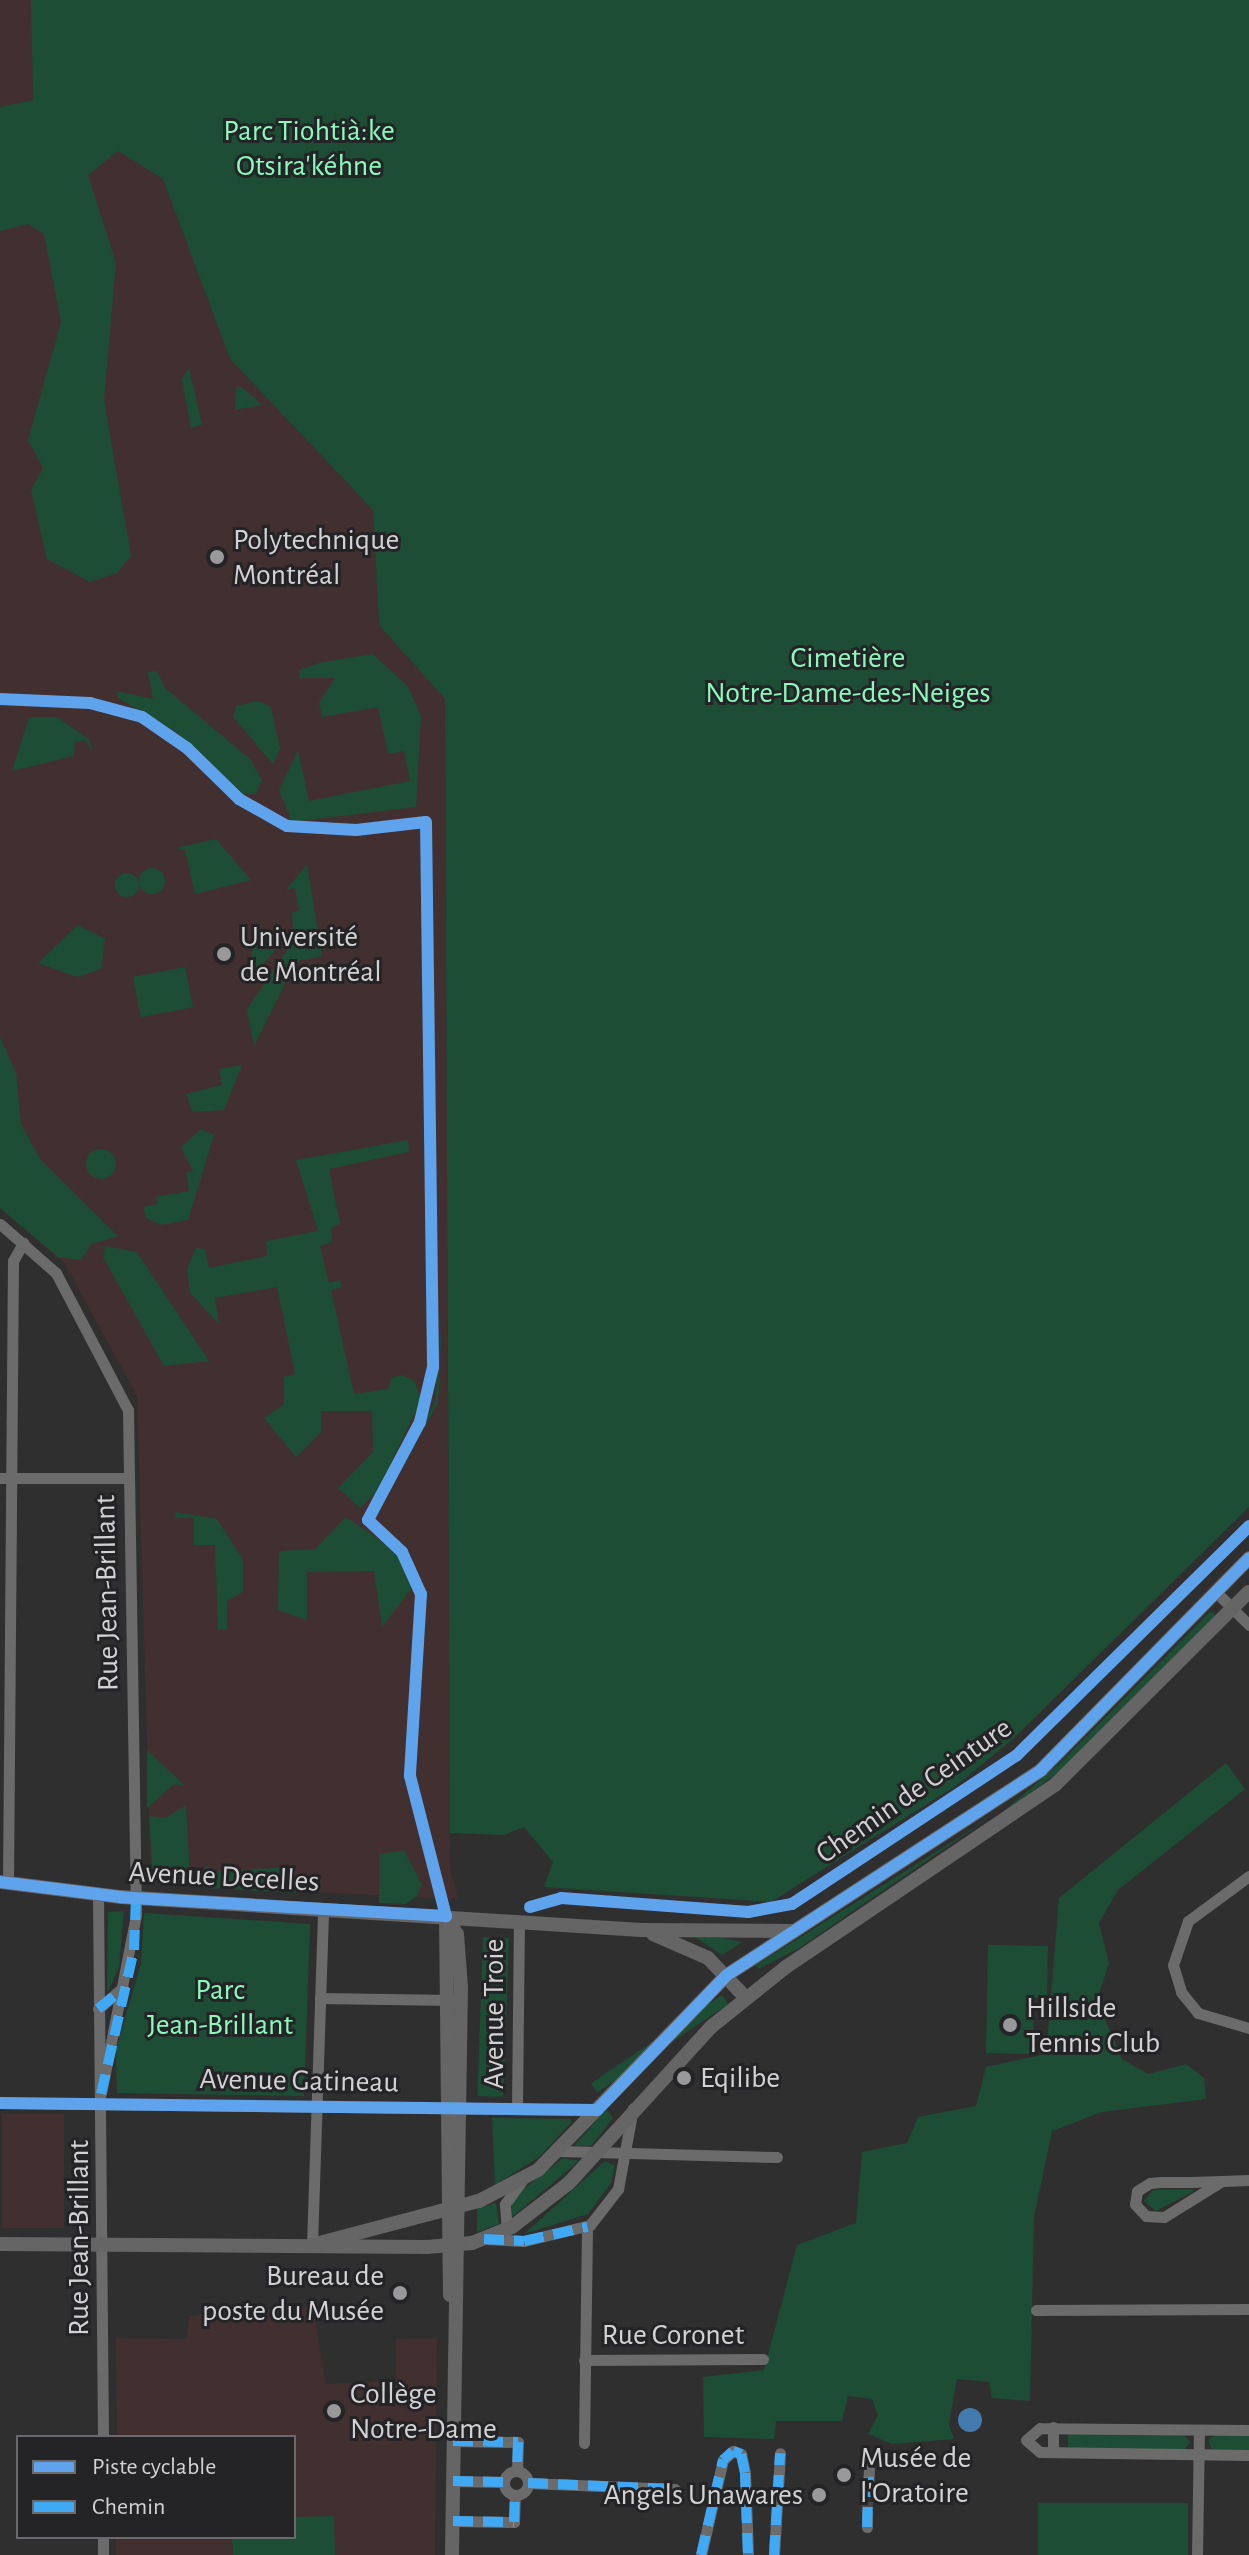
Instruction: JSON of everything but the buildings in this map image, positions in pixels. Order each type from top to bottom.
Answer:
[{"type":"main road","points":[[312,2245],[445,2212],[523,2180],[560,2151],[727,1975],[1033,1776],[1249,1558]]},
{"type":"main road","points":[[0,2244],[452,2246],[484,2239],[507,2229],[561,2192],[633,2108],[746,1998],[1058,1783],[1249,1592]]},
{"type":"main road","name":"Avenue Decelles","points":[[4,1883],[136,1898],[641,1930],[797,1931]]},
{"type":"main road","points":[[446,1916],[445,2000],[460,2207],[452,2246]]},
{"type":"main road","points":[[446,1916],[457,1934],[461,2000],[445,2212],[452,2246],[452,2555]]},
{"type":"main road","name":"Avenue Decelles","points":[[641,1930],[692,1948],[727,1975],[746,1998]]},
{"type":"street","name":"Rue Jean-Brillant","points":[[0,1224],[56,1273],[123,1395],[129,1478],[136,1898],[124,1986],[101,2099]]},
{"type":"street","points":[[4,1883],[6,1478],[13,1261],[23,1243]]},
{"type":"street","points":[[6,1478],[129,1478]]},
{"type":"street","points":[[1215,1591],[1249,1625]]},
{"type":"street","points":[[1249,1876],[1188,1921],[1173,1965],[1180,1990],[1198,2013],[1249,2028]]},
{"type":"street","name":"Rue Jean-Brillant","points":[[98,1895],[104,2244],[103,2435]]},
{"type":"street","points":[[312,2245],[323,1909]]},
{"type":"street","name":"Avenue Troie","points":[[517,2108],[519,1921]]},
{"type":"street","points":[[98,2009],[124,1986]]},
{"type":"street","points":[[320,1998],[461,2000]]},
{"type":"street","name":"Avenue Gatineau","points":[[0,2103],[101,2099],[316,2107],[597,2110]]},
{"type":"street","points":[[484,2239],[524,2241],[587,2227],[613,2198],[627,2155],[633,2108]]},
{"type":"street","points":[[560,2151],[600,2149],[627,2155],[777,2157]]},
{"type":"street","points":[[507,2229],[505,2204],[523,2180]]},
{"type":"street","points":[[1222,2181],[1164,2217],[1146,2216],[1135,2205],[1137,2191],[1148,2184],[1222,2181],[1249,2180]]},
{"type":"street","points":[[584,2443],[587,2227]]},
{"type":"street","points":[[1036,2310],[1249,2309]]},
{"type":"street","name":"Rue Coronet","points":[[584,2360],[763,2359]]},
{"type":"street","points":[[1053,2427],[1053,2452]]},
{"type":"street","points":[[1249,2430],[1053,2427],[1035,2428],[1026,2440],[1053,2452],[1249,2455]]},
{"type":"street","points":[[1197,2555],[1199,2430]]},
{"type":"street","points":[[453,2441],[518,2442],[517,2471],[528,2483]]},
{"type":"street","points":[[701,2555],[723,2460],[733,2451],[741,2454],[745,2473],[748,2555]]},
{"type":"street","points":[[774,2555],[780,2453]]},
{"type":"street","points":[[868,2488],[869,2469]]},
{"type":"street","points":[[453,2481],[504,2482],[517,2471]]},
{"type":"street","points":[[453,2521],[514,2522],[515,2495],[504,2482]]},
{"type":"street","points":[[515,2495],[528,2483],[675,2489]]},
{"type":"street","points":[[867,2512],[867,2527]]},
{"type":"shaded area","name":"Université de Montréal","points":[[0,0],[32,0],[35,99],[163,179],[230,359],[373,510],[379,625],[445,699],[450,1869],[458,1899],[151,1884],[137,1396],[65,1264],[0,1208]]},
{"type":"shaded area","points":[[2,2114],[64,2114],[64,2228],[2,2228]]},
{"type":"shaded area","name":"Collège Notre-Dame","points":[[313,2307],[326,2384],[396,2381],[396,2339],[437,2338],[435,2555],[116,2555],[116,2539],[296,2539],[296,2435],[117,2435],[116,2338],[187,2339],[189,2316]]},
{"type":"green space","name":"Cimetière Notre-Dame-des-Neiges","points":[[31,0],[1249,0],[1249,1507],[1014,1738],[957,1785],[771,1902],[544,1887],[553,1862],[524,1827],[504,1835],[450,1833],[445,699],[379,625],[373,510],[230,359],[163,179],[118,151],[88,175],[116,263],[104,400],[131,556],[117,573],[90,582],[47,559],[31,490],[43,468],[28,440],[61,322],[44,234],[28,224],[0,231],[0,107],[33,100]]},
{"type":"green space","points":[[189,368],[202,425],[191,428],[182,379]]},
{"type":"green space","points":[[236,387],[242,387],[262,405],[235,410]]},
{"type":"green space","points":[[373,654],[408,687],[421,716],[416,807],[292,822],[279,790],[298,750],[309,801],[410,781],[404,751],[388,754],[378,707],[322,717],[319,703],[335,678],[300,678],[299,670],[319,663]]},
{"type":"green space","points":[[157,671],[165,688],[250,759],[262,780],[256,794],[242,794],[176,732],[118,698],[116,691],[153,699],[148,672]]},
{"type":"green space","points":[[258,701],[271,707],[280,749],[273,764],[233,717],[236,706]]},
{"type":"green space","points":[[29,717],[57,717],[90,740],[92,752],[85,740],[75,742],[74,756],[12,771]]},
{"type":"green space","points":[[216,839],[251,880],[195,894],[185,850],[175,848]]},
{"type":"green space","points":[[307,864],[322,956],[288,963],[289,976],[254,1046],[247,1009],[294,940],[292,913],[299,910],[295,888],[286,890]]},
{"type":"green space","points":[[152,868],[161,872],[165,881],[161,890],[152,894],[143,890],[139,881],[143,872]]},
{"type":"green space","points":[[127,873],[136,876],[139,885],[136,894],[127,897],[118,894],[115,885],[118,876]]},
{"type":"green space","points":[[78,925],[105,939],[101,969],[77,977],[38,963]]},
{"type":"green space","points":[[285,933],[281,944],[254,974],[251,954],[259,938]]},
{"type":"green space","points":[[185,967],[193,1007],[141,1017],[133,977]]},
{"type":"green space","points":[[0,1037],[16,1073],[21,1124],[40,1159],[118,1236],[92,1244],[81,1260],[58,1257],[0,1208]]},
{"type":"green space","points":[[242,1065],[224,1110],[193,1112],[186,1094],[222,1085],[219,1069]]},
{"type":"green space","points":[[201,1129],[214,1135],[188,1220],[162,1225],[146,1218],[143,1207],[157,1204],[156,1197],[189,1191],[186,1173],[193,1171],[181,1147]]},
{"type":"green space","points":[[408,1140],[409,1152],[329,1169],[340,1224],[331,1228],[332,1242],[320,1246],[329,1283],[340,1280],[342,1287],[331,1290],[354,1394],[388,1389],[392,1377],[403,1375],[415,1382],[421,1400],[377,1492],[360,1508],[338,1488],[373,1452],[372,1411],[321,1411],[321,1432],[296,1457],[264,1418],[284,1404],[284,1377],[295,1374],[277,1287],[215,1298],[219,1324],[190,1293],[187,1269],[196,1248],[205,1249],[209,1268],[267,1256],[266,1241],[318,1231],[296,1160]]},
{"type":"green space","points":[[101,1149],[107,1150],[115,1158],[115,1170],[107,1178],[101,1179],[95,1178],[87,1170],[86,1164],[87,1158],[95,1150]]},
{"type":"green space","points":[[105,1246],[137,1252],[209,1361],[164,1366],[103,1257]]},
{"type":"green space","points":[[442,1316],[438,1403],[402,1469],[435,1401]]},
{"type":"green space","points":[[176,1512],[217,1519],[243,1560],[243,1592],[227,1601],[227,1629],[218,1630],[215,1545],[194,1545],[194,1518],[175,1518]]},
{"type":"green space","points":[[346,1517],[394,1550],[409,1575],[411,1589],[382,1627],[374,1571],[307,1572],[307,1620],[278,1610],[279,1551],[315,1549]]},
{"type":"green space","points":[[1211,1611],[1216,1616],[1060,1771],[992,1821],[1058,1765]]},
{"type":"green space","points":[[147,1750],[185,1786],[174,1784],[147,1808]]},
{"type":"green space","points":[[1226,1763],[1245,1789],[1118,1890],[1099,1923],[1109,1963],[1097,2000],[1122,2059],[1148,2074],[1186,2064],[1204,2078],[1206,2099],[1102,2112],[1052,2131],[1034,2217],[1030,2401],[992,2398],[989,2382],[957,2379],[949,2424],[954,2439],[892,2444],[868,2434],[878,2415],[872,2399],[848,2396],[842,2421],[776,2421],[774,2439],[704,2437],[703,2377],[764,2370],[797,2245],[856,2223],[862,2152],[907,2143],[918,2117],[976,2106],[986,2067],[1046,2054],[1059,1898]]},
{"type":"green space","points":[[186,1805],[190,1878],[186,1885],[153,1881],[149,1816],[166,1818]]},
{"type":"green space","points":[[988,1819],[799,1948],[758,1969],[756,1965]]},
{"type":"green space","points":[[404,1850],[422,1885],[417,1896],[406,1904],[379,1903],[379,1854]]},
{"type":"green space","points":[[206,1865],[216,1871],[296,1867],[296,1893],[207,1888]]},
{"type":"green space","points":[[124,1911],[119,1967],[107,1994],[108,1912]]},
{"type":"green space","name":"Parc Jean-Brillant","points":[[144,1913],[310,1924],[304,2096],[117,2093],[116,2050],[141,1963]]},
{"type":"green space","points":[[483,1937],[509,1938],[503,2097],[477,2096]]},
{"type":"green space","points":[[695,1937],[723,1938],[742,1942],[722,1955]]},
{"type":"green space","name":"Hillside Tennis Club","points":[[988,1945],[1048,1946],[1047,1997],[1034,1998],[1033,2054],[986,2053]]},
{"type":"green space","points":[[722,1995],[728,2004],[597,2092],[591,2083]]},
{"type":"green space","points":[[606,2109],[613,2118],[591,2146],[574,2146]]},
{"type":"green space","points":[[492,2118],[570,2119],[572,2122],[539,2157],[495,2185]]},
{"type":"green space","points":[[563,2158],[579,2161],[512,2217],[512,2198]]},
{"type":"green space","points":[[605,2161],[615,2166],[611,2183],[588,2214],[524,2234]]},
{"type":"green space","points":[[1153,2190],[1194,2191],[1156,2211],[1144,2201]]},
{"type":"green space","points":[[496,2203],[499,2224],[477,2232],[477,2208]]},
{"type":"green space","points":[[1068,2433],[1183,2434],[1190,2442],[1184,2450],[1068,2448]]},
{"type":"green space","points":[[1215,2435],[1249,2435],[1249,2451],[1212,2450],[1208,2440]]},
{"type":"green space","points":[[1038,2503],[1188,2503],[1188,2555],[1038,2555]]},
{"type":"green space","points":[[334,2516],[335,2555],[233,2555],[232,2539],[296,2539],[296,2517]]},
{"type":"water","points":[[970,2408],[981,2415],[982,2420],[975,2431],[970,2432],[959,2425],[958,2420],[965,2409]]},
{"type":"tunnel","points":[[867,2512],[868,2488]]},
{"type":"marked path","points":[[101,2094],[134,1950],[136,1898]]},
{"type":"marked path","points":[[98,2009],[119,1992]]},
{"type":"marked path","points":[[484,2239],[524,2241],[587,2227]]},
{"type":"marked path","points":[[453,2441],[518,2442],[517,2471]]},
{"type":"marked path","points":[[701,2555],[723,2460],[733,2451],[741,2454],[745,2473],[748,2555]]},
{"type":"marked path","points":[[774,2555],[780,2453]]},
{"type":"marked path","points":[[867,2527],[869,2469]]},
{"type":"marked path","points":[[453,2481],[504,2482]]},
{"type":"marked path","points":[[528,2483],[675,2489]]},
{"type":"marked path","points":[[453,2521],[514,2522],[515,2495]]},
{"type":"cycle path","points":[[0,699],[90,703],[142,717],[187,748],[239,799],[287,826],[356,830],[426,822],[433,1367],[420,1422],[368,1520],[402,1552],[421,1594],[410,1776],[446,1916],[121,1897],[0,1882]]},
{"type":"cycle path","name":"Chemin de Ceinture","points":[[530,1907],[561,1898],[748,1912],[792,1904],[1017,1755],[1249,1526]]},
{"type":"cycle path","points":[[0,2103],[597,2110],[727,1975],[1041,1770],[1249,1558]]},
{"type":"place","name":"Polytechnique Montréal","points":[[217,557]]},
{"type":"place","name":"Université de Montréal","points":[[224,954]]},
{"type":"place","name":"Hillside Tennis Club","points":[[1010,2025]]},
{"type":"place","name":"Eqilibe","points":[[684,2078]]},
{"type":"place","name":"Bureau de poste du Musée","points":[[400,2293]]},
{"type":"place","name":"Collège Notre-Dame","points":[[334,2411]]},
{"type":"place","name":"Musée de l'Oratoire","points":[[844,2475]]},
{"type":"place","name":"Angels Unawares","points":[[819,2495]]},
{"type":"park label","name":"Parc Tiohtià:ke Otsira'kéhne","points":[[309,148]]}]
